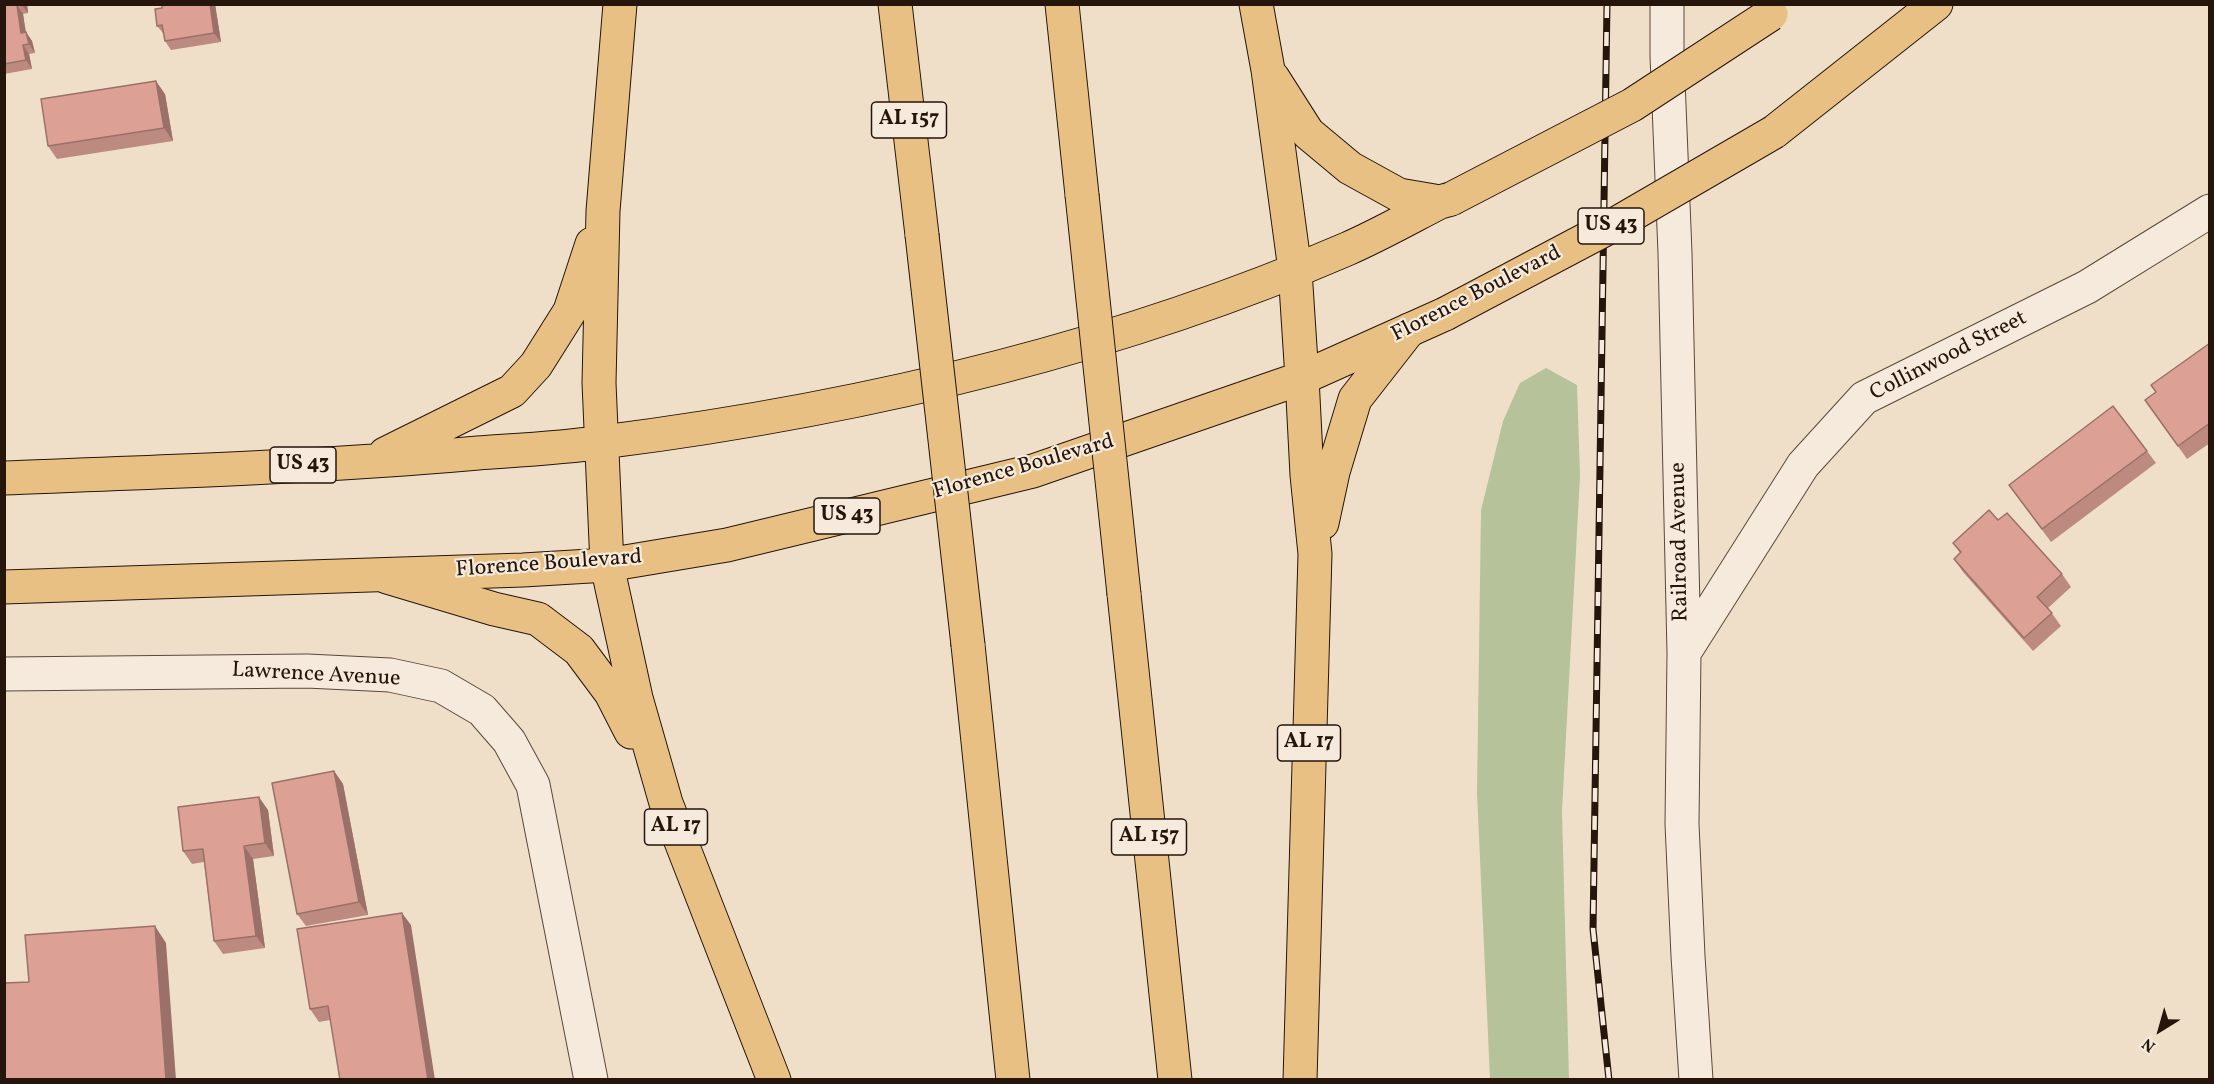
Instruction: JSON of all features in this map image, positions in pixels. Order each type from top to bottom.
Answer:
[{"type":"main road","points":[[601,443],[599,383],[603,211],[620,4]]},
{"type":"main road","name":"AL 157","points":[[896,4],[968,645],[1013,1080]]},
{"type":"main road","name":"AL 157","points":[[1062,4],[1175,1080]]},
{"type":"main road","points":[[1256,4],[1268,69],[1295,270],[1307,476],[1315,554]]},
{"type":"main road","name":"Florence Boulevard","points":[[4,587],[376,573],[523,570],[607,565],[727,545],[1033,471],[1302,378],[1445,314],[1619,222],[1774,132],[1936,4]]},
{"type":"main road","name":"US 43","points":[[4,478],[368,462],[601,443],[860,399],[1014,362],[1151,324],[1350,248],[1632,105],[1778,9]]},
{"type":"main road","points":[[1268,69],[1308,133],[1350,168],[1399,195],[1445,201]]},
{"type":"main road","points":[[368,462],[513,391],[537,365],[570,310],[603,211]]},
{"type":"main road","name":"AL 17","points":[[1300,1080],[1315,554],[1333,472],[1355,399],[1409,330]]},
{"type":"main road","name":"AL 17","points":[[601,443],[607,565],[636,698],[666,803],[774,1080]]},
{"type":"main road","points":[[376,573],[494,609],[538,619],[579,650],[611,693],[666,803]]},
{"type":"street","name":"Railroad Avenue","points":[[1667,4],[1666,56],[1675,253],[1684,653],[1682,824],[1696,1080]]},
{"type":"street","name":"Collinwood Street","points":[[1684,653],[1803,465],[1864,399],[2087,287],[2210,211]]},
{"type":"street","name":"Lawrence Avenue","points":[[4,674],[307,670],[390,675],[441,686],[482,710],[509,741],[533,785],[591,1080]]},
{"type":"green space","points":[[1546,368],[1577,385],[1580,476],[1562,811],[1569,1079],[1490,1079],[1477,793],[1481,510],[1503,421],[1520,383]]},
{"type":"building","points":[[4,4],[22,4],[17,5],[21,33],[26,32],[29,44],[23,45],[26,60],[4,64]]},
{"type":"building","points":[[162,4],[210,4],[214,33],[165,41],[162,25],[157,26],[155,9],[162,8]]},
{"type":"building","points":[[156,81],[164,128],[48,146],[41,99]]},
{"type":"building","points":[[2210,343],[2210,423],[2178,446],[2145,400],[2156,392],[2151,385]]},
{"type":"building","points":[[2113,406],[2147,451],[2042,529],[2009,485]]},
{"type":"building","points":[[1989,510],[1998,520],[2007,513],[2062,574],[2037,597],[2052,613],[2024,638],[1954,559],[1961,552],[1953,543]]},
{"type":"building","points":[[334,771],[359,902],[297,914],[272,783]]},
{"type":"building","points":[[259,797],[265,843],[244,846],[256,936],[214,941],[203,849],[183,851],[178,807]]},
{"type":"building","points":[[402,913],[428,1080],[340,1080],[328,1006],[310,1009],[297,929]]},
{"type":"building","points":[[155,926],[166,1080],[4,1080],[4,983],[29,982],[25,935]]},
{"type":"railway","points":[[1607,4],[1593,929],[1609,1080]]}]
